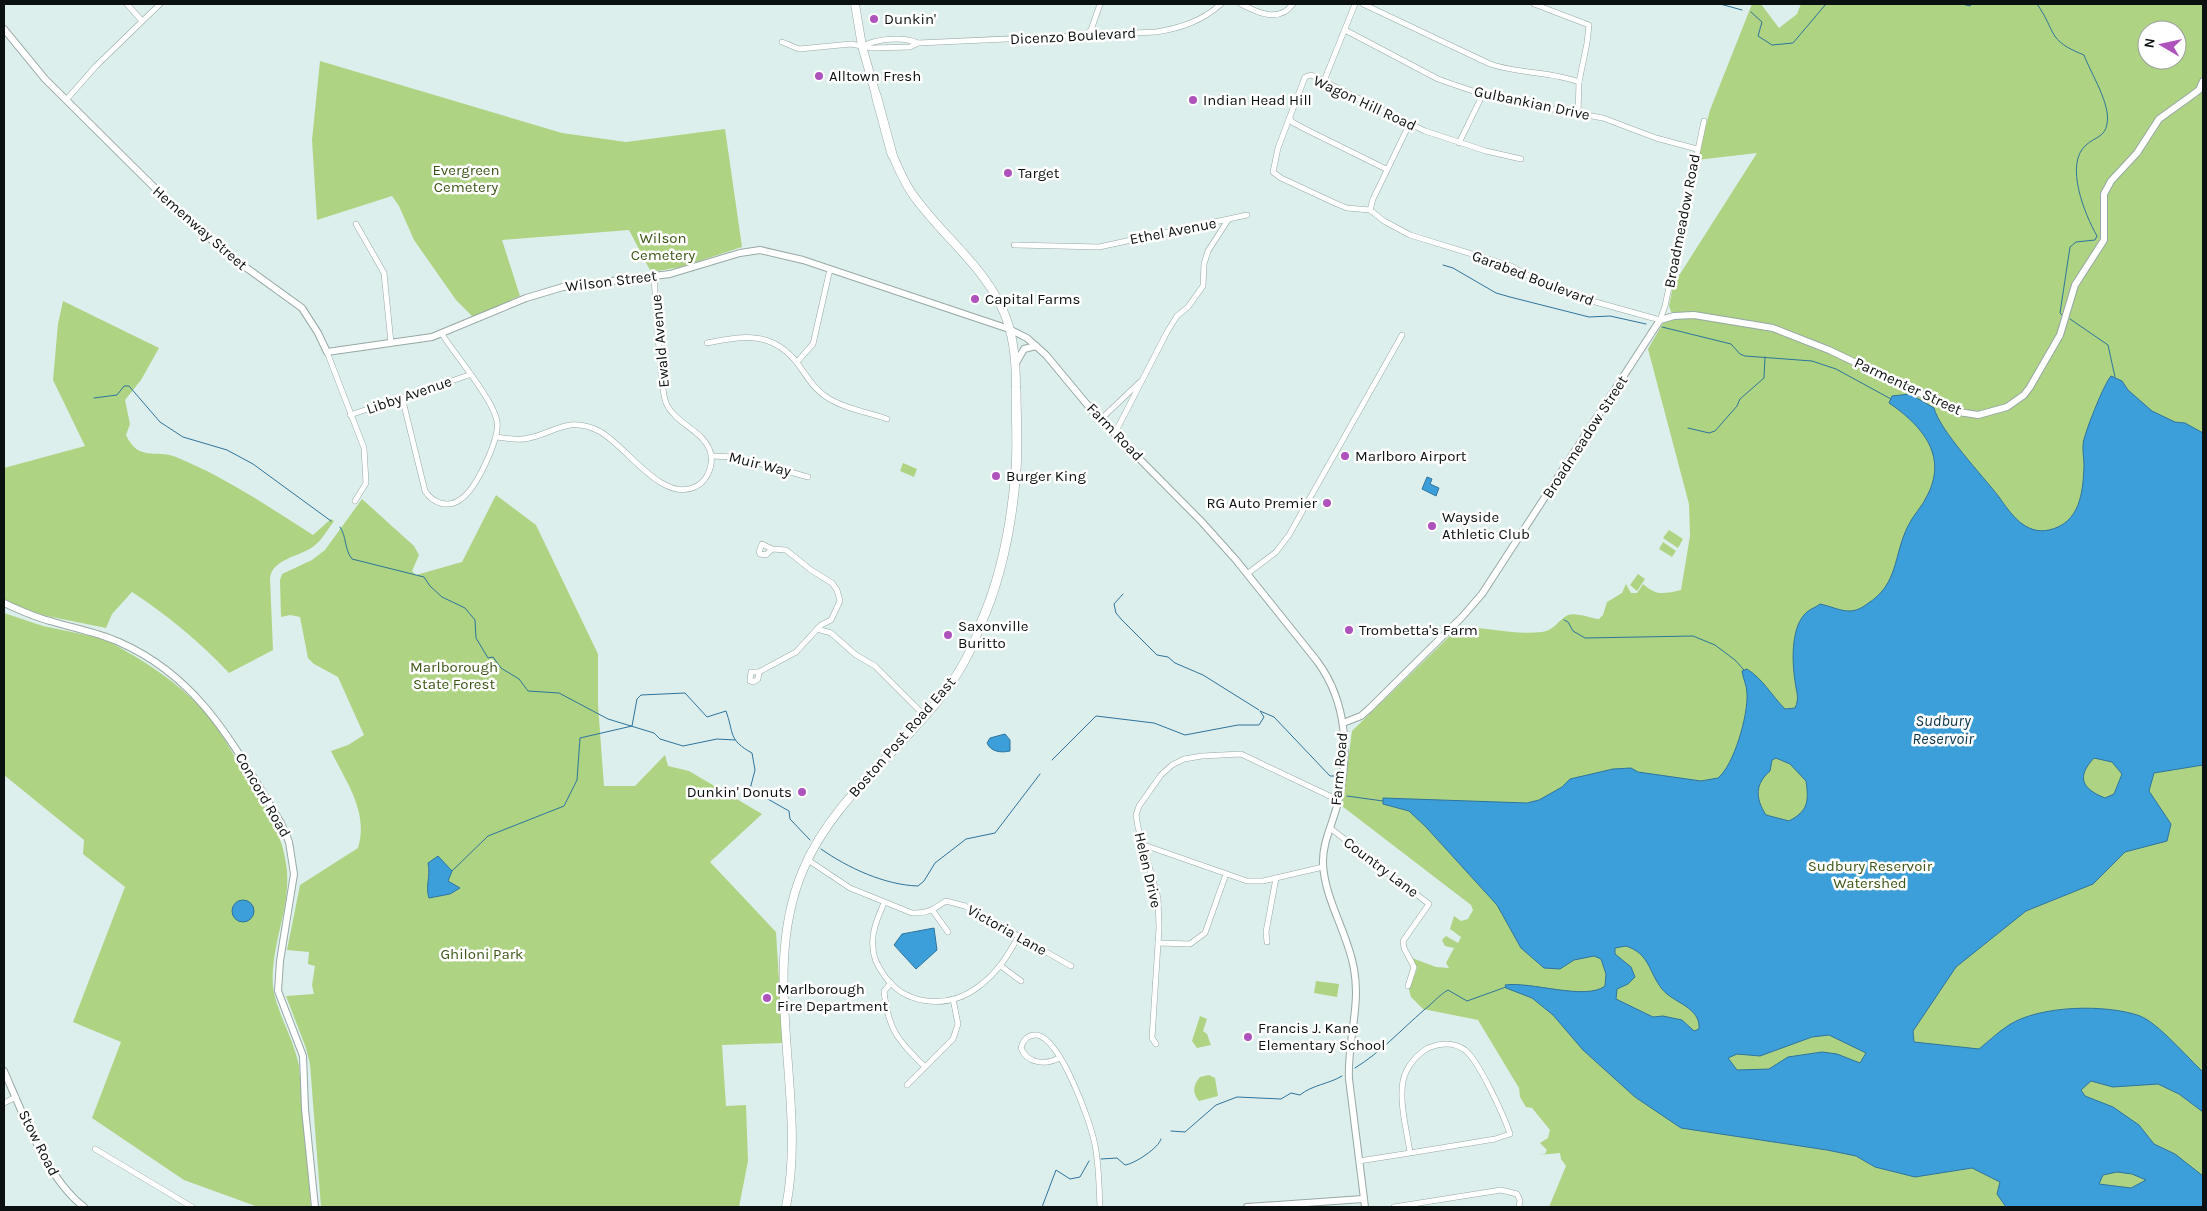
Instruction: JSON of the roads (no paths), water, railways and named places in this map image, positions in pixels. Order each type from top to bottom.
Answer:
[{"type":"highway","name":"Boston Post Road East","points":[[876,95],[892,154]]},
{"type":"highway","name":"Boston Post Road East","points":[[981,623],[999,569],[1011,510],[1016,470],[1016,389]]},
{"type":"main road","name":"Boston Post Road East","points":[[855,4],[862,46],[876,95]]},
{"type":"main road","name":"Boston Post Road East","points":[[892,154],[916,199],[991,288],[1002,307],[1016,363],[1016,389]]},
{"type":"main road","name":"Boston Post Road East","points":[[786,1207],[793,1137],[784,981],[785,937],[792,902],[808,860],[822,832],[847,800],[926,716],[960,672],[981,623]]},
{"type":"street","points":[[127,4],[142,21]]},
{"type":"street","points":[[66,100],[96,66],[160,4]]},
{"type":"street","points":[[1084,35],[1091,30],[1100,4]]},
{"type":"street","name":"Dicenzo Boulevard","points":[[782,42],[799,49],[852,44],[862,46],[872,42],[909,39],[918,43],[1156,32],[1177,29],[1197,21],[1221,4]]},
{"type":"street","points":[[1241,4],[1272,16],[1285,12],[1293,4]]},
{"type":"street","points":[[1324,80],[1355,4]]},
{"type":"street","points":[[1363,4],[1501,68],[1563,76],[1580,82]]},
{"type":"street","points":[[1534,4],[1588,25],[1588,43],[1580,82],[1578,113]]},
{"type":"street","name":"Hemenway Street","points":[[4,29],[66,100],[190,223],[245,268],[295,301],[308,316],[326,352],[364,448],[366,465],[364,490],[355,501]]},
{"type":"street","name":"Gulbankian Drive","points":[[1345,30],[1438,78],[1483,94],[1603,118],[1656,138],[1697,148]]},
{"type":"street","name":"Wagon Hill Road","points":[[1273,172],[1278,148],[1305,77],[1311,75],[1409,124],[1459,143],[1521,159]]},
{"type":"street","name":"Parmenter Street","points":[[1660,320],[1674,316],[1699,315],[1768,326],[1829,350],[1959,412],[1978,415],[2007,407],[2024,395],[2030,387],[2060,335],[2075,285],[2104,240],[2104,194],[2111,180],[2137,153],[2158,120],[2199,90],[2203,81]]},
{"type":"street","points":[[1459,143],[1483,94]]},
{"type":"street","points":[[1290,118],[1292,122],[1305,129],[1386,169]]},
{"type":"street","name":"Broadmeadow Road","points":[[1660,320],[1666,306],[1704,120]]},
{"type":"street","points":[[1370,210],[1386,169],[1409,124]]},
{"type":"street","name":"Garabed Boulevard","points":[[1273,172],[1281,178],[1342,206],[1370,210],[1384,221],[1410,235],[1510,266],[1556,290],[1660,320]]},
{"type":"street","name":"Ethel Avenue","points":[[1014,245],[1098,247],[1247,215]]},
{"type":"street","points":[[1115,433],[1177,316],[1188,307],[1203,286],[1206,260],[1216,238],[1228,220]]},
{"type":"street","points":[[356,224],[384,273],[390,344]]},
{"type":"street","name":"Wilson Street","points":[[326,352],[390,344],[442,334],[553,289],[654,276],[690,268],[740,253],[760,250],[790,256],[1009,329]]},
{"type":"street","points":[[797,362],[813,344],[830,269]]},
{"type":"street","name":"Ewald Avenue","points":[[654,276],[658,342],[666,402],[677,418],[702,438],[711,456]]},
{"type":"street","name":"Broadmeadow Street","points":[[1343,723],[1357,718],[1369,709],[1462,617],[1482,594],[1660,320]]},
{"type":"street","name":"Farm Road","points":[[1009,329],[1027,338],[1050,358],[1101,419],[1201,521],[1247,574],[1328,677],[1337,695],[1343,723],[1342,775],[1338,800],[1323,853],[1323,867],[1329,893],[1348,944],[1356,979],[1357,999],[1348,1069],[1365,1207]]},
{"type":"street","points":[[402,398],[425,491],[431,500],[441,504],[450,504],[461,500],[482,469],[498,429],[494,412],[487,398],[442,334]]},
{"type":"street","points":[[1247,574],[1276,552],[1289,535],[1402,335]]},
{"type":"street","points":[[707,343],[760,337],[773,342],[797,362],[816,389],[825,397],[886,419]]},
{"type":"street","points":[[1016,363],[1024,349],[1036,346]]},
{"type":"street","name":"Libby Avenue","points":[[350,415],[469,375]]},
{"type":"street","points":[[1101,419],[1142,380]]},
{"type":"street","points":[[496,437],[523,439],[565,424],[590,426],[602,432],[660,482],[669,488],[678,490],[690,489],[702,483],[708,474],[711,456]]},
{"type":"street","name":"Muir Way","points":[[711,456],[736,457],[808,477]]},
{"type":"street","points":[[759,672],[796,652],[817,629],[831,620],[839,606],[838,590],[786,550],[772,549]]},
{"type":"street","name":"Concord Road","points":[[4,603],[42,619],[119,642],[146,656],[175,676],[218,720],[281,823],[289,842],[294,874],[280,961],[278,991],[303,1056],[305,1108],[315,1207]]},
{"type":"street","points":[[831,620],[831,633]]},
{"type":"street","points":[[817,629],[831,633],[856,655],[875,666],[926,716]]},
{"type":"street","name":"Helen Drive","points":[[1156,1044],[1152,1038],[1158,942],[1158,898],[1136,815],[1139,806],[1161,775],[1172,764],[1184,759],[1241,754],[1338,800]]},
{"type":"street","name":"Country Lane","points":[[1330,828],[1429,904],[1403,941],[1404,948],[1414,968],[1408,986]]},
{"type":"street","points":[[1144,845],[1247,881],[1276,878],[1323,867]]},
{"type":"street","name":"Victoria Lane","points":[[808,860],[850,888],[884,904],[912,913],[923,914],[933,911],[946,901],[952,901],[1071,966]]},
{"type":"street","points":[[1158,942],[1190,944],[1205,933],[1226,874]]},
{"type":"street","points":[[1267,942],[1266,932],[1276,878]]},
{"type":"street","points":[[884,904],[876,924],[873,948],[875,960],[891,983],[903,994],[920,1001],[934,1002],[953,999],[977,988],[1002,966],[1018,937]]},
{"type":"street","points":[[933,911],[948,932]]},
{"type":"street","points":[[1002,966],[1021,981]]},
{"type":"street","points":[[891,983],[884,991],[889,1023],[900,1040],[925,1067]]},
{"type":"street","points":[[907,1085],[941,1052],[956,1032],[957,1016],[953,999]]},
{"type":"street","points":[[1059,1058],[1051,1062],[1032,1060],[1025,1057],[1020,1048],[1027,1037],[1035,1035],[1043,1037],[1059,1058],[1076,1087],[1092,1130],[1100,1207]]},
{"type":"street","points":[[1359,1161],[1410,1153],[1495,1139],[1510,1134],[1482,1075],[1473,1059],[1464,1050],[1446,1044],[1435,1045],[1419,1056],[1406,1071],[1403,1095],[1410,1153]]},
{"type":"street","name":"Stow Road","points":[[4,1071],[54,1175],[66,1192],[84,1207]]},
{"type":"street","points":[[4,1103],[16,1097]]},
{"type":"street","points":[[94,1149],[192,1207]]},
{"type":"street","points":[[1394,1207],[1501,1190],[1517,1194],[1520,1200],[1519,1207]]},
{"type":"street","points":[[1247,1207],[1363,1199]]},
{"type":"water","name":"Sudbury Reservoir","points":[[2111,376],[2122,381],[2128,390],[2152,411],[2175,422],[2185,423],[2203,433],[2203,765],[2154,773],[2149,791],[2171,824],[2167,841],[2125,852],[2093,884],[2026,911],[1956,967],[1913,1031],[1914,1042],[1979,1049],[2009,1025],[2022,1018],[2055,1010],[2092,1008],[2126,1012],[2140,1016],[2164,1033],[2203,1072],[2203,1112],[2179,1094],[2158,1084],[2113,1087],[2091,1081],[2081,1090],[2085,1096],[2113,1107],[2139,1125],[2154,1144],[2175,1154],[2203,1176],[2203,1207],[2006,1207],[1997,1194],[2000,1182],[1972,1168],[1915,1177],[1875,1167],[1856,1156],[1681,1128],[1635,1097],[1583,1050],[1553,1015],[1532,998],[1506,988],[1505,985],[1585,992],[1596,990],[1605,986],[1606,974],[1601,959],[1594,956],[1574,960],[1560,969],[1544,968],[1521,948],[1497,905],[1426,827],[1409,811],[1383,804],[1383,798],[1527,803],[1539,800],[1562,787],[1570,779],[1613,769],[1631,768],[1638,772],[1701,781],[1718,778],[1724,772],[1734,752],[1745,715],[1747,694],[1742,671],[1747,669],[1753,673],[1785,709],[1795,708],[1797,698],[1793,665],[1794,646],[1797,629],[1804,615],[1820,604],[1846,611],[1859,609],[1885,588],[1890,578],[1903,537],[1928,494],[1935,466],[1933,453],[1928,441],[1911,420],[1889,403],[1892,396],[1910,394],[1934,408],[1944,429],[2014,516],[2026,526],[2040,531],[2049,530],[2067,521],[2078,506],[2084,466],[2084,440],[2096,405]],"holes":[[[1776,758],[1790,764],[1806,781],[1806,805],[1800,813],[1789,821],[1766,815],[1758,797],[1759,786],[1770,771],[1772,760]],[[2094,758],[2112,762],[2122,774],[2114,794],[2105,798],[2091,791],[2084,782],[2085,771]],[[1626,946],[1640,954],[1662,989],[1696,1015],[1699,1029],[1694,1031],[1682,1020],[1663,1016],[1653,1017],[1616,999],[1617,989],[1628,984],[1635,977],[1631,967],[1615,954],[1615,948]],[[1829,1035],[1866,1053],[1860,1063],[1837,1054],[1822,1052],[1788,1057],[1769,1069],[1737,1070],[1728,1058],[1737,1054],[1760,1056],[1812,1037]],[[2117,1172],[2132,1174],[2146,1180],[2131,1188],[2099,1184],[2103,1175]]]},
{"type":"water","points":[[1427,477],[1432,479],[1430,484],[1439,488],[1436,496],[1422,489]]},
{"type":"water","points":[[1005,734],[1010,740],[1010,751],[997,751],[987,743],[990,738]]},
{"type":"water","points":[[438,856],[452,871],[448,881],[460,888],[450,894],[429,898],[428,863]]},
{"type":"water","points":[[243,900],[251,903],[254,911],[251,919],[243,922],[235,919],[232,911],[235,903]]},
{"type":"water","points":[[934,928],[937,950],[916,969],[894,945],[902,934]]},
{"type":"waterway","points":[[1720,4],[1742,10]]},
{"type":"waterway","points":[[1751,12],[1762,22],[1758,36],[1772,45],[1793,43],[1826,4]]},
{"type":"waterway","points":[[1962,4],[1970,6],[1972,4]]},
{"type":"waterway","points":[[2037,4],[2058,40],[2063,45],[2084,55],[2100,89],[2107,116],[2104,132],[2086,145],[2080,154],[2077,164],[2077,177],[2082,203],[2097,236],[2095,240],[2076,242],[2070,247],[2060,313],[2062,315]]},
{"type":"waterway","points":[[1443,265],[1453,268],[1496,293],[1589,317],[1610,316],[1646,324]]},
{"type":"waterway","points":[[2070,319],[2108,345],[2115,377]]},
{"type":"waterway","points":[[1662,327],[1731,344],[1740,354],[1745,356],[1812,361],[1836,369],[1891,399]]},
{"type":"waterway","points":[[1688,428],[1709,433],[1715,431],[1737,406],[1740,399],[1764,378],[1765,357]]},
{"type":"waterway","points":[[94,398],[117,395],[124,386],[129,386],[160,422],[183,437],[227,450],[253,464],[331,521]]},
{"type":"waterway","points":[[340,527],[352,559],[424,577],[430,586],[442,597],[465,608],[475,620],[476,638],[488,658],[493,657],[501,668],[519,679],[528,691],[559,693],[608,719],[654,733],[660,739],[683,746],[717,739],[735,740]]},
{"type":"waterway","points":[[1123,594],[1114,604],[1116,613],[1157,655],[1168,657],[1175,663],[1203,675],[1259,710]]},
{"type":"waterway","points":[[1564,620],[1568,622],[1573,631],[1585,638],[1693,636],[1715,645],[1735,660],[1744,670]]},
{"type":"waterway","points":[[452,871],[488,836],[564,806],[577,780],[580,738],[632,726],[637,699],[641,695],[685,693],[707,717],[726,711],[735,740],[752,753],[755,770],[750,789],[789,811],[790,819],[810,840]]},
{"type":"waterway","points":[[1052,760],[1096,716],[1154,723],[1185,735],[1238,725],[1259,725],[1264,717],[1260,711],[1274,717],[1330,776],[1334,776]]},
{"type":"waterway","points":[[821,849],[843,863],[880,879],[918,886],[924,881],[935,863],[966,839],[995,833],[1040,774]]},
{"type":"waterway","points":[[1347,796],[1383,801]]},
{"type":"waterway","points":[[1355,1068],[1382,1048],[1448,990],[1467,1001],[1506,987]]},
{"type":"waterway","points":[[1171,1131],[1185,1132],[1216,1105],[1237,1097],[1281,1099],[1291,1093],[1300,1095],[1342,1076]]},
{"type":"waterway","points":[[1101,1159],[1117,1158],[1125,1165],[1129,1164],[1151,1151],[1161,1139]]},
{"type":"waterway","points":[[1042,1207],[1056,1170],[1070,1179],[1080,1177],[1089,1161]]},
{"type":"place","name":"Dunkin'","points":[[874,19]]},
{"type":"place","name":"Alltown Fresh","points":[[819,76]]},
{"type":"place","name":"Indian Head Hill","points":[[1193,100]]},
{"type":"place","name":"Target","points":[[1008,173]]},
{"type":"place","name":"Capital Farms","points":[[975,299]]},
{"type":"place","name":"Marlboro Airport","points":[[1345,456]]},
{"type":"place","name":"Burger King","points":[[996,476]]},
{"type":"place","name":"RG Auto Premier","points":[[1327,503]]},
{"type":"place","name":"Wayside Athletic Club","points":[[1432,526]]},
{"type":"place","name":"Trombetta's Farm","points":[[1349,630]]},
{"type":"place","name":"Saxonville Buritto","points":[[948,635]]},
{"type":"place","name":"Dunkin' Donuts","points":[[802,792]]},
{"type":"place","name":"Marlborough Fire Department","points":[[767,998]]},
{"type":"place","name":"Francis J. Kane Elementary School","points":[[1248,1037]]},
{"type":"park label","name":"Evergreen Cemetery","points":[[466,178]]},
{"type":"park label","name":"Wilson Cemetery","points":[[663,246]]},
{"type":"park label","name":"Marlborough State Forest","points":[[454,676]]},
{"type":"park label","name":"Sudbury Reservoir Watershed","points":[[1870,874]]},
{"type":"park label","name":"Ghiloni Park","points":[[482,954]]}]
